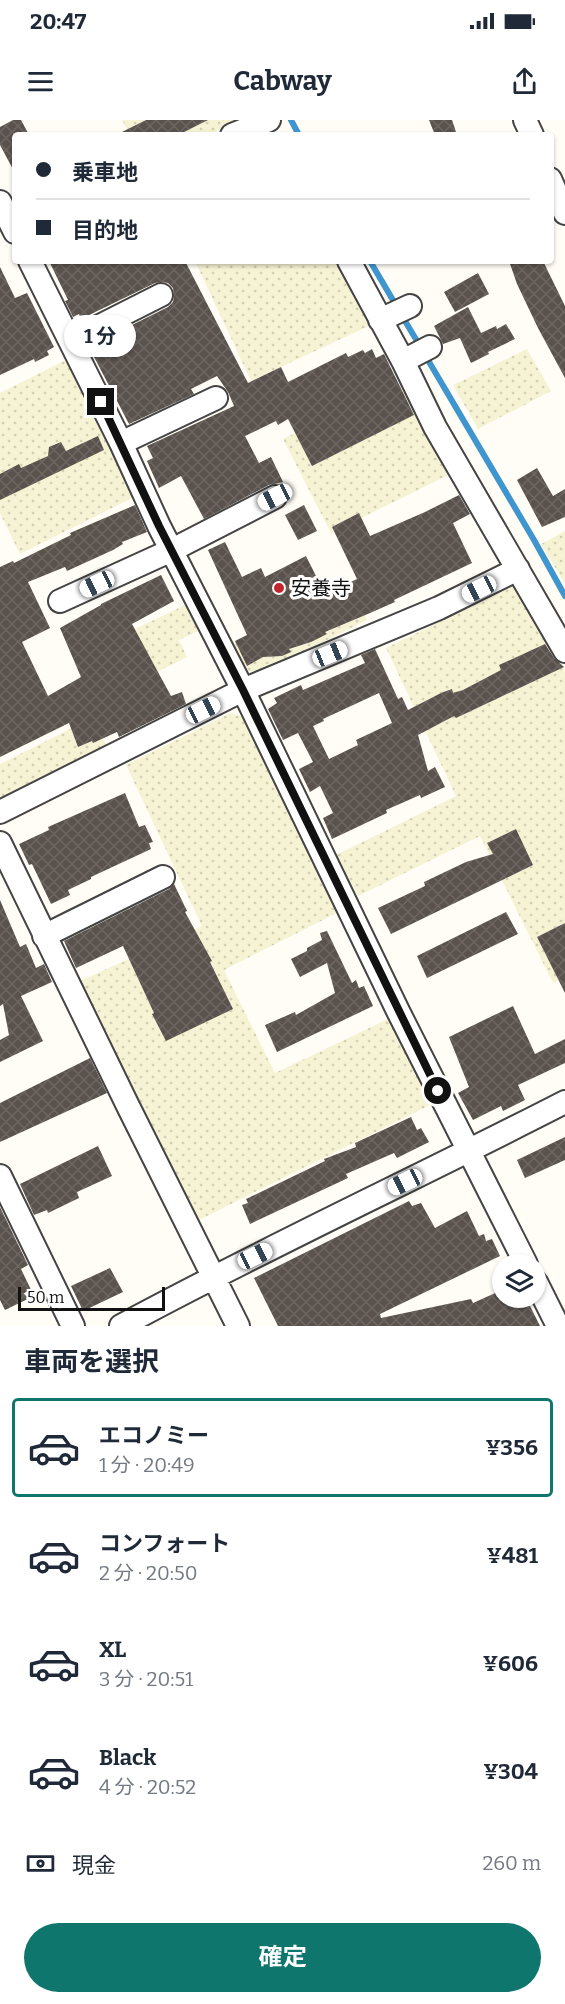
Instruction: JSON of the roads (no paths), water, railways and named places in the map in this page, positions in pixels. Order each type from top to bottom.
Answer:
[{"type":"street","points":[[240,132],[271,120]]},
{"type":"street","points":[[554,188],[565,213]]},
{"type":"street","points":[[0,202],[12,226]]},
{"type":"street","points":[[32,264],[121,443],[159,526],[243,690],[468,1151],[521,1254]]},
{"type":"street","points":[[351,264],[393,314],[407,360],[435,427],[565,651]]},
{"type":"street","points":[[70,341],[161,295]]},
{"type":"street","points":[[407,360],[430,347]]},
{"type":"street","points":[[121,443],[216,398]]},
{"type":"street","points":[[60,602],[275,497]]},
{"type":"street","points":[[0,812],[243,690],[439,608],[518,569]]},
{"type":"street","points":[[0,843],[238,1326]]},
{"type":"street","points":[[44,936],[163,877]]},
{"type":"street","points":[[121,1326],[213,1276],[565,1102]]},
{"type":"street","points":[[0,1176],[73,1326]]},
{"type":"street","points":[[546,1302],[558,1326]]},
{"type":"waterway","points":[[291,120],[297,132]]},
{"type":"waterway","points":[[372,264],[397,307]]},
{"type":"waterway","points":[[402,316],[420,346]]},
{"type":"waterway","points":[[425,355],[565,596]]},
{"type":"place","name":"安養寺","points":[[279,588]]}]
